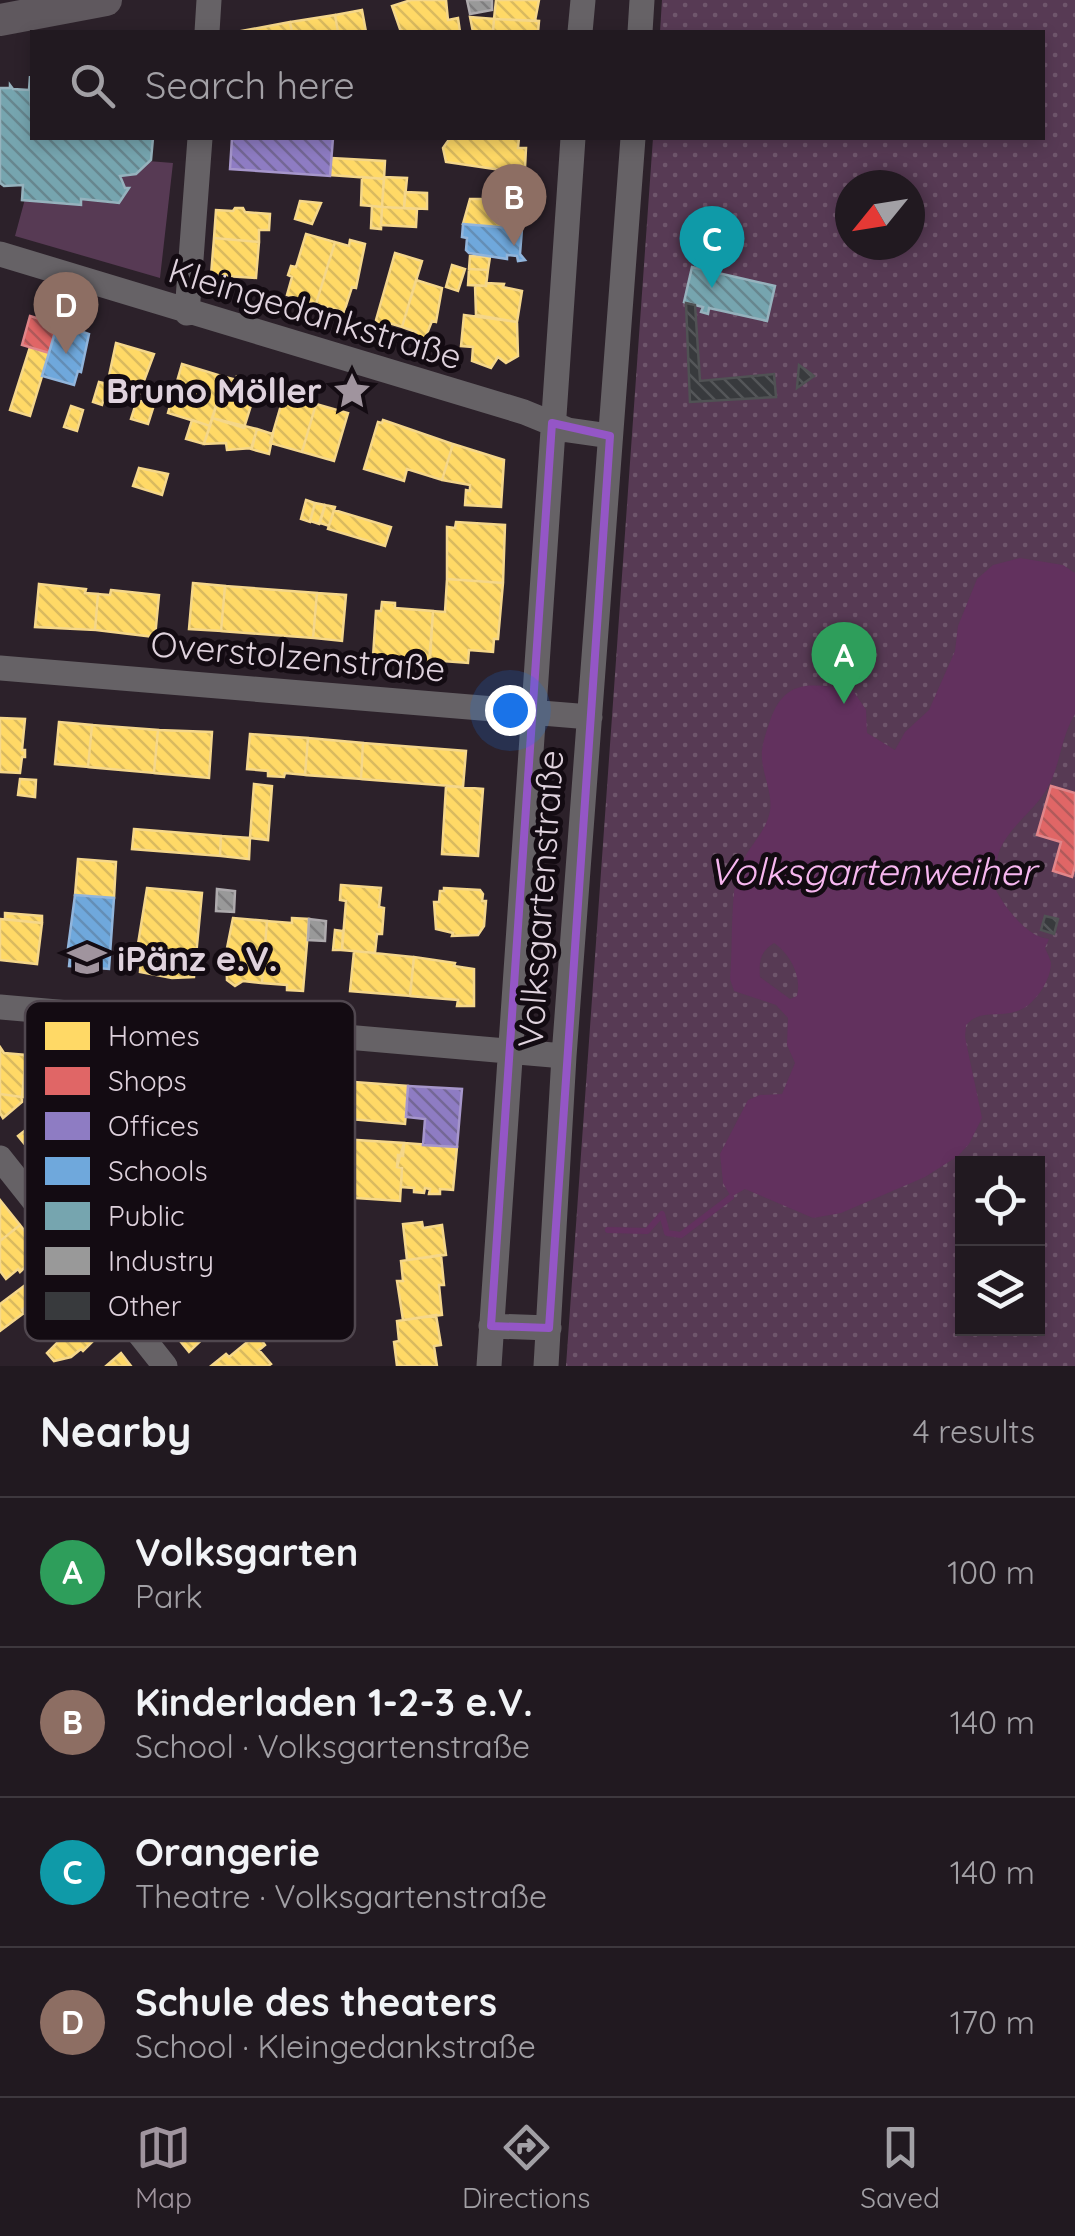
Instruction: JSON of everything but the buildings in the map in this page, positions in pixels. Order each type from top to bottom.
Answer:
[{"type":"main road","points":[[0,20],[106,0]]},
{"type":"street","points":[[207,30],[210,0]]},
{"type":"street","points":[[580,30],[583,0]]},
{"type":"street","points":[[640,30],[642,0]]},
{"type":"street","points":[[187,313],[200,140]]},
{"type":"street","name":"Volksgartenstraße","points":[[489,1366],[573,140]]},
{"type":"street","name":"Volksgartenstraße","points":[[546,1366],[564,1056],[633,140]]},
{"type":"street","name":"Kleingedankstraße","points":[[0,254],[584,434],[610,436]]},
{"type":"street","name":"Overstolzenstraße","points":[[0,668],[590,717]]},
{"type":"street","points":[[0,1007],[25,1009]]},
{"type":"street","points":[[355,1038],[564,1056]]},
{"type":"street","points":[[0,1158],[25,1190]]},
{"type":"street","points":[[492,1326],[549,1328]]},
{"type":"street","points":[[145,1341],[165,1366]]},
{"type":"highlighted area","points":[[552,423],[610,436],[549,1328],[491,1326]]},
{"type":"shaded area","points":[[662,0],[1075,0],[1075,1366],[566,1366],[653,140],[1045,140],[1045,30],[660,30]]},
{"type":"shaded area","points":[[148,161],[173,163],[160,278],[15,236],[25,199],[79,205],[81,199],[118,204],[129,189],[120,176],[137,174]]},
{"type":"water","name":"Volksgartenweiher","points":[[1020,558],[1063,565],[1075,573],[1075,714],[1049,785],[1006,838],[997,868],[988,872],[997,892],[1020,923],[1049,939],[1045,948],[1051,963],[1048,977],[1026,1007],[1013,1013],[984,1015],[966,1025],[965,1037],[982,1118],[958,1156],[925,1177],[841,1213],[813,1218],[745,1189],[731,1197],[723,1183],[720,1154],[748,1100],[782,1094],[795,1063],[787,1045],[788,1018],[776,1005],[734,991],[730,979],[735,883],[770,811],[762,758],[770,721],[784,696],[793,690],[813,686],[852,689],[866,710],[867,733],[895,750],[905,732],[929,710],[955,651],[958,626],[977,579],[993,565]],"holes":[[[774,943],[790,959],[798,981],[797,996],[790,999],[760,977],[760,962],[769,946]]]},
{"type":"waterway","points":[[608,1230],[647,1231],[662,1214],[667,1233],[681,1235],[731,1197]]},
{"type":"place","name":"Kinderladen 1-2-3 e.V.","points":[[514,246]]},
{"type":"place","name":"Orangerie","points":[[712,288]]},
{"type":"place","name":"Schule des theaters","points":[[66,354]]},
{"type":"place","name":"Bruno Möller","points":[[352,391]]},
{"type":"place","name":"Volksgarten","points":[[844,704]]},
{"type":"place","name":"iPänz e.V.","points":[[87,959]]}]
